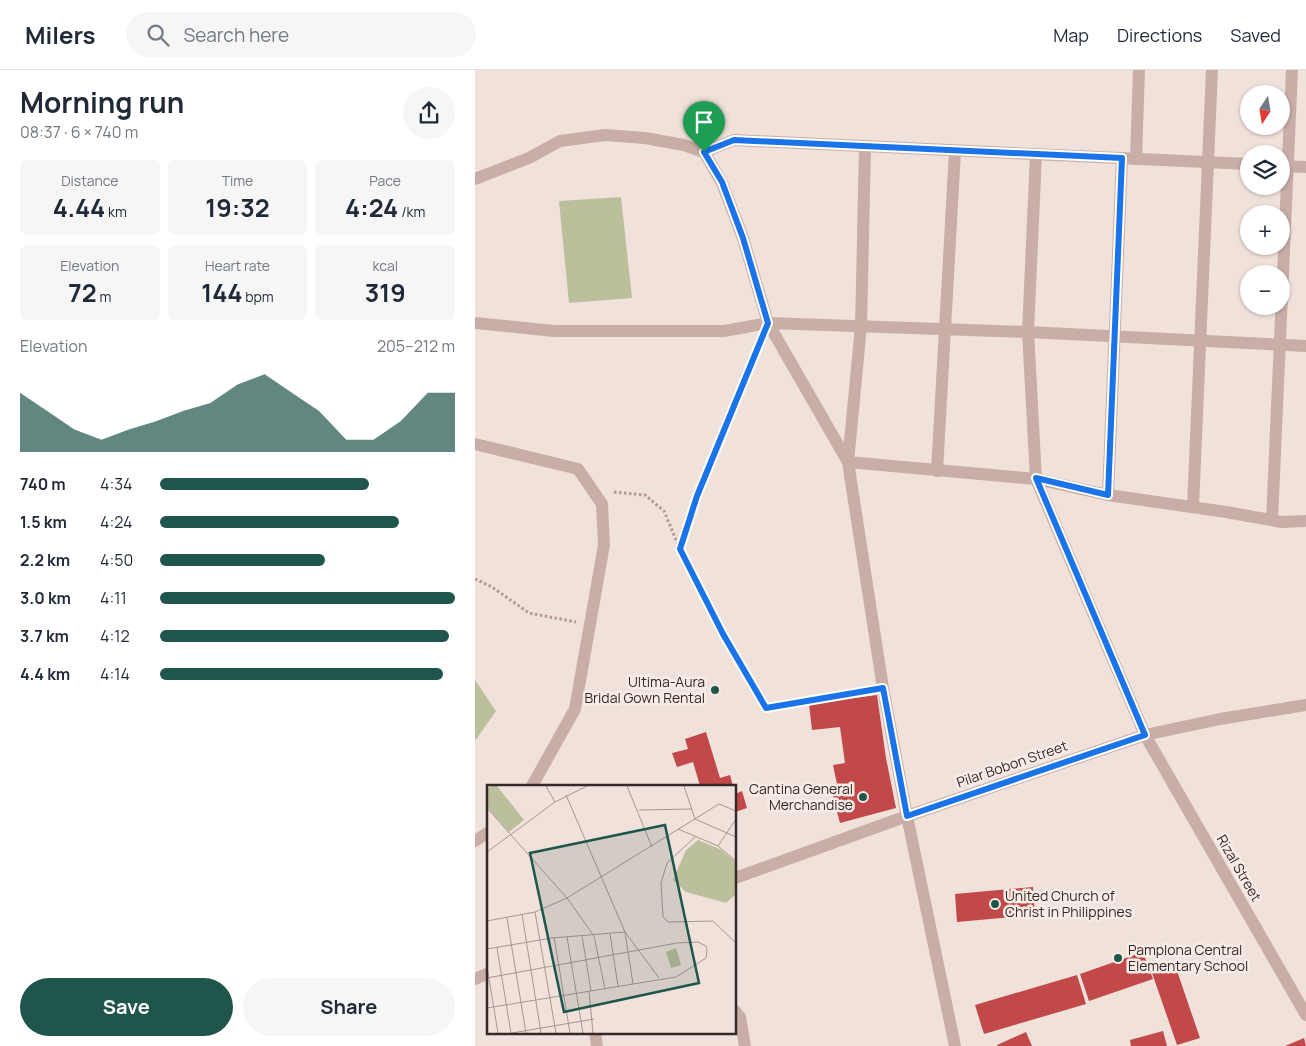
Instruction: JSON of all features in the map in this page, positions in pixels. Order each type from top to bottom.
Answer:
[{"type":"street","points":[[1136,159],[1139,70]]},
{"type":"street","points":[[1193,507],[1212,70]]},
{"type":"street","points":[[1286,145],[1292,70]]},
{"type":"street","points":[[475,179],[529,158],[560,141],[605,135],[645,138],[674,143],[704,152],[734,140],[1240,164]]},
{"type":"street","points":[[865,146],[861,326],[847,462],[883,688],[907,816],[955,1046]]},
{"type":"street","points":[[937,471],[955,151]]},
{"type":"street","points":[[704,152],[722,182],[743,238],[768,323],[847,462]]},
{"type":"street","name":"Rizal Street","points":[[1036,154],[1028,332],[1036,478],[1145,735],[1306,1015]]},
{"type":"street","points":[[1108,495],[1122,158]]},
{"type":"street","points":[[1290,166],[1306,167]]},
{"type":"street","points":[[1272,520],[1283,195]]},
{"type":"street","points":[[475,323],[554,331],[724,331],[768,323],[1028,332],[1306,346]]},
{"type":"street","points":[[475,444],[578,469],[602,504],[605,545],[575,709],[533,785]]},
{"type":"street","points":[[847,462],[1036,478],[1108,495],[1282,522],[1306,521]]},
{"type":"street","name":"Pilar Bobon Street","points":[[736,878],[907,816],[1145,735],[1306,705]]},
{"type":"street","points":[[475,840],[487,833]]},
{"type":"street","points":[[475,979],[487,974]]},
{"type":"street","points":[[736,1012],[740,1017],[745,1046]]},
{"type":"path","points":[[680,549],[697,496],[768,323]]},
{"type":"path","points":[[596,495],[605,491],[645,495],[664,511],[680,549],[723,634],[766,708],[883,688]]},
{"type":"path","points":[[475,580],[492,587],[529,613],[590,625]]},
{"type":"green space","points":[[621,197],[632,298],[569,303],[559,201]]},
{"type":"green space","points":[[475,680],[496,711],[475,741]]},
{"type":"building","points":[[877,695],[886,758],[896,808],[840,823],[830,786],[837,784],[833,765],[845,763],[840,727],[812,730],[809,704]]},
{"type":"building","points":[[706,732],[720,778],[730,775],[733,785],[700,785],[693,762],[677,767],[672,753],[688,749],[685,739]]},
{"type":"building","points":[[742,791],[747,808],[736,812],[736,794]]},
{"type":"building","name":"United Church of Christ in Philippines","points":[[1033,887],[1035,915],[957,922],[955,894]]},
{"type":"building","points":[[1143,952],[1153,979],[1089,1001],[1080,974]]},
{"type":"building","points":[[1175,965],[1200,1038],[1177,1045],[1152,973]]},
{"type":"building","points":[[1077,975],[1086,1004],[984,1034],[975,1005]]},
{"type":"building","points":[[1163,1031],[1167,1046],[1131,1046],[1130,1040]]},
{"type":"building","points":[[1026,1032],[1032,1046],[997,1045]]},
{"type":"building","points":[[1304,1038],[1306,1046],[1285,1046]]},
{"type":"place","name":"Ultima-Aura Bridal Gown Rental","points":[[715,690]]},
{"type":"place","name":"Cantina General Merchandise","points":[[863,797]]},
{"type":"place","name":"United Church of Christ in Philippines","points":[[995,904]]},
{"type":"place","name":"Pamplona Central Elementary School","points":[[1118,958]]},
{"type":"route","points":[[734,140],[1122,158],[1108,495],[1036,478],[1145,735],[907,816],[883,688],[766,708],[723,634],[680,549],[697,496],[768,323],[743,238],[722,182],[704,152],[734,140]]}]
